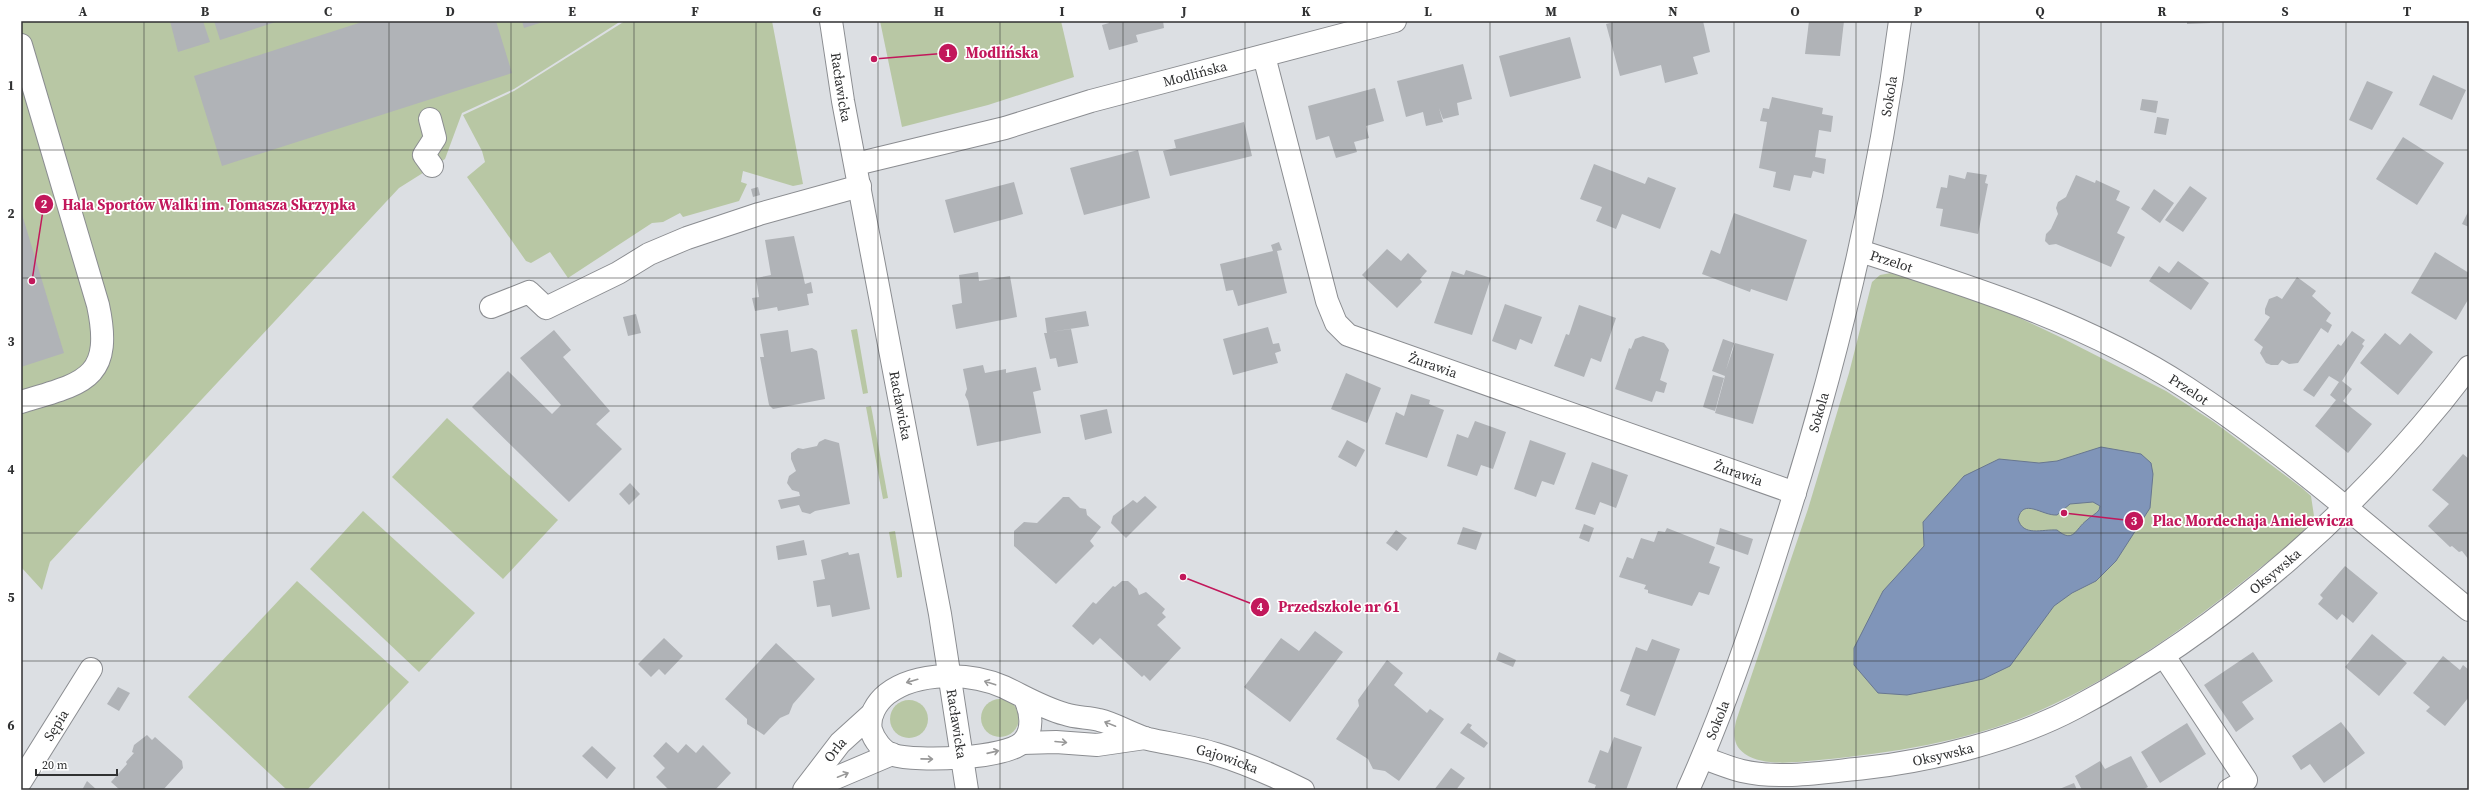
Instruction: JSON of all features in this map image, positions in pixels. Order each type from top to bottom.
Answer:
[{"type":"street","name":"Racławicka","points":[[831,21],[843,101],[940,614],[967,790]]},
{"type":"street","name":"Modlińska","points":[[856,164],[1005,128],[1091,101],[1395,21]]},
{"type":"street","name":"Sokola","points":[[1688,790],[1703,758],[1746,646],[1795,493],[1832,368],[1860,251],[1895,64],[1900,21]]},
{"type":"street","points":[[21,45],[98,305],[104,330],[102,354],[94,370],[77,384],[21,402]]},
{"type":"street","name":"Żurawia","points":[[1264,56],[1327,301],[1336,323],[1348,334],[1795,493]]},
{"type":"street","points":[[430,119],[435,138],[424,155],[432,166]]},
{"type":"street","points":[[491,307],[529,292],[546,308],[618,273],[649,254],[687,238],[759,214],[860,186]]},
{"type":"street","name":"Przelot","points":[[1860,251],[1972,287],[2059,322],[2125,354],[2186,388],[2242,427],[2346,509],[2469,610]]},
{"type":"street","name":"Oksywska","points":[[1703,758],[1742,771],[1784,775],[1811,774],[1898,764],[1953,752],[2015,733],[2073,709],[2164,656],[2242,598],[2346,509],[2446,398],[2469,367]]},
{"type":"street","points":[[2164,656],[2246,780],[2229,790]]},
{"type":"street","name":"Sępia","points":[[21,781],[91,669]]},
{"type":"street","points":[[950,678],[912,680],[897,686],[882,698],[872,714],[870,724],[874,737],[892,754],[931,759],[963,757]]},
{"type":"street","name":"Gajowicka","points":[[950,678],[984,681],[1004,687],[1025,699],[1065,714],[1100,720],[1147,738],[1180,745],[1242,762],[1303,790]]},
{"type":"street","points":[[1022,743],[1027,736],[1031,718],[1025,699]]},
{"type":"street","name":"Orla","points":[[804,790],[840,743],[872,714]]},
{"type":"street","name":"Gajowicka","points":[[963,757],[999,751],[1022,743],[1056,742],[1097,744],[1147,738]]},
{"type":"street","name":"Orla","points":[[807,790],[892,754]]},
{"type":"green space","points":[[21,21],[621,21],[514,89],[462,113],[445,159],[399,188],[50,562],[42,590],[21,567]]},
{"type":"green space","points":[[625,21],[772,21],[803,184],[793,186],[743,171],[741,182],[747,184],[739,201],[683,217],[680,213],[663,222],[652,223],[568,278],[550,252],[531,263],[526,261],[467,177],[485,162],[482,151],[463,115],[514,91]]},
{"type":"green space","points":[[880,21],[1061,21],[1074,77],[988,105],[902,127]]},
{"type":"green space","points":[[1891,273],[1994,306],[2060,337],[2166,391],[2214,422],[2302,488],[2311,496],[2314,516],[2304,531],[2290,544],[2209,608],[2156,646],[2100,680],[2041,710],[1987,730],[1932,744],[1875,754],[1801,762],[1781,763],[1761,761],[1745,754],[1738,747],[1734,735],[1736,721],[1808,509],[1849,373],[1872,282],[1880,275]]},
{"type":"green space","points":[[857,329],[868,393],[863,394],[851,330]]},
{"type":"green space","points":[[871,406],[888,498],[883,499],[866,407]]},
{"type":"green space","points":[[447,418],[558,520],[503,579],[392,477]]},
{"type":"green space","points":[[363,511],[475,613],[419,672],[310,569]]},
{"type":"green space","points":[[895,531],[902,573],[902,577],[897,578],[889,532]]},
{"type":"green space","points":[[297,581],[409,682],[307,790],[287,790],[188,697]]},
{"type":"green space","points":[[996,699],[1004,699],[1014,704],[1018,711],[1018,725],[1014,732],[1004,737],[996,737],[986,732],[984,729],[981,722],[981,714],[986,704],[989,702]]},
{"type":"green space","points":[[905,700],[913,700],[923,705],[927,712],[927,726],[923,733],[913,738],[905,738],[895,733],[893,730],[890,723],[890,715],[895,705],[898,703]]},
{"type":"water","points":[[2101,447],[2141,454],[2151,463],[2153,474],[2150,508],[2116,561],[2096,581],[2072,593],[2054,606],[2010,666],[1983,679],[1932,690],[1907,695],[1878,693],[1854,665],[1854,648],[1883,591],[1924,546],[1923,522],[1964,476],[1999,459],[2039,463],[2057,461]],"holes":[[[2093,502],[2100,506],[2099,510],[2074,534],[2067,536],[2057,530],[2029,530],[2020,525],[2018,519],[2020,513],[2024,509],[2029,508],[2051,515],[2057,515],[2070,504]]]},
{"type":"building","points":[[170,21],[203,21],[210,42],[178,52]]},
{"type":"building","points":[[214,21],[279,21],[220,40]]},
{"type":"building","points":[[365,21],[496,21],[512,73],[222,166],[194,76]]},
{"type":"building","points":[[522,21],[546,21],[524,28]]},
{"type":"building","points":[[1108,21],[1163,21],[1164,28],[1136,35],[1138,42],[1109,50],[1102,25],[1109,23]]},
{"type":"building","points":[[1618,21],[1703,21],[1710,52],[1693,57],[1698,74],[1665,83],[1661,65],[1620,76],[1606,24]]},
{"type":"building","points":[[1809,21],[1844,21],[1840,56],[1805,54]]},
{"type":"building","points":[[2187,21],[2210,21],[2210,23],[2187,24]]},
{"type":"building","points":[[1570,37],[1581,78],[1510,97],[1499,56]]},
{"type":"building","points":[[1463,64],[1472,99],[1457,103],[1459,115],[1443,119],[1439,108],[1443,122],[1426,126],[1423,112],[1406,117],[1397,81]]},
{"type":"building","points":[[2433,75],[2466,90],[2452,120],[2419,105]]},
{"type":"building","points":[[2367,81],[2393,92],[2372,130],[2349,120]]},
{"type":"building","points":[[1375,88],[1384,121],[1366,126],[1369,138],[1354,142],[1357,152],[1336,158],[1329,136],[1316,140],[1308,106]]},
{"type":"building","points":[[1772,97],[1823,108],[1822,114],[1833,116],[1831,132],[1819,130],[1815,157],[1826,159],[1824,174],[1813,171],[1811,178],[1794,175],[1790,191],[1773,187],[1776,172],[1759,168],[1767,122],[1760,121],[1763,108],[1769,109]]},
{"type":"building","points":[[2142,99],[2158,101],[2156,113],[2140,110]]},
{"type":"building","points":[[2157,117],[2169,119],[2166,135],[2154,133]]},
{"type":"building","points":[[1244,122],[1252,156],[1170,176],[1163,151],[1176,148],[1174,140]]},
{"type":"building","points":[[2403,137],[2444,163],[2417,205],[2376,179]]},
{"type":"building","points":[[1138,150],[1150,198],[1084,215],[1070,168]]},
{"type":"building","points":[[1594,164],[1645,184],[1648,177],[1676,188],[1660,229],[1622,214],[1616,229],[1596,221],[1602,207],[1580,199]]},
{"type":"building","points":[[1967,172],[1987,175],[1985,183],[1988,184],[1978,234],[1940,226],[1943,209],[1936,208],[1941,187],[1947,188],[1949,175],[1965,179]]},
{"type":"building","points":[[2076,175],[2095,183],[2096,180],[2120,191],[2116,200],[2130,207],[2117,233],[2125,237],[2111,267],[2056,244],[2049,245],[2045,241],[2046,234],[2051,229],[2058,214],[2056,208],[2058,202],[2066,197]]},
{"type":"building","points":[[1014,182],[1023,214],[954,233],[945,200]]},
{"type":"building","points":[[2190,186],[2207,198],[2183,232],[2165,220]]},
{"type":"building","points":[[758,187],[760,195],[753,197],[751,189]]},
{"type":"building","points":[[2154,189],[2174,203],[2160,223],[2141,209]]},
{"type":"building","points":[[2469,210],[2469,227],[2462,224]]},
{"type":"building","points":[[21,211],[64,353],[21,367]]},
{"type":"building","points":[[1734,213],[1807,240],[1787,301],[1751,289],[1750,292],[1702,274],[1711,250],[1720,254]]},
{"type":"building","points":[[794,236],[805,284],[811,282],[813,293],[807,294],[809,305],[778,311],[777,307],[755,311],[752,298],[759,297],[756,278],[771,275],[765,240]]},
{"type":"building","points":[[1279,242],[1282,250],[1277,251],[1287,293],[1238,306],[1233,290],[1226,291],[1220,264],[1273,251],[1271,245]]},
{"type":"building","points":[[1387,249],[1401,261],[1408,253],[1427,271],[1420,279],[1422,282],[1397,308],[1362,275]]},
{"type":"building","points":[[2435,252],[2469,273],[2469,298],[2456,320],[2411,293]]},
{"type":"building","points":[[2178,261],[2209,283],[2191,310],[2149,281],[2159,266],[2169,273]]},
{"type":"building","points":[[1466,270],[1491,278],[1472,335],[1434,323],[1452,271],[1464,275]]},
{"type":"building","points":[[978,272],[979,281],[1010,276],[1017,317],[956,329],[952,305],[962,303],[959,275]]},
{"type":"building","points":[[2297,277],[2316,291],[2312,296],[2331,313],[2326,321],[2332,325],[2328,333],[2321,328],[2298,363],[2289,364],[2282,360],[2278,365],[2271,365],[2266,363],[2260,353],[2263,347],[2254,340],[2270,317],[2265,314],[2265,309],[2269,299],[2277,296],[2282,299]]},
{"type":"building","points":[[1505,304],[1542,317],[1532,344],[1520,339],[1516,350],[1492,341]]},
{"type":"building","points":[[1579,305],[1616,318],[1601,362],[1591,358],[1584,377],[1554,366],[1566,334],[1569,335]]},
{"type":"building","points":[[1086,311],[1089,326],[1050,332],[1071,329],[1078,363],[1058,367],[1056,358],[1050,359],[1044,333],[1047,333],[1045,318]]},
{"type":"building","points":[[636,314],[641,333],[628,336],[623,317]]},
{"type":"building","points":[[1268,327],[1273,344],[1279,343],[1281,351],[1275,353],[1278,363],[1233,375],[1223,339]]},
{"type":"building","points":[[554,330],[571,350],[563,357],[610,411],[596,424],[622,449],[569,502],[472,407],[508,371],[552,414],[561,405],[520,358]]},
{"type":"building","points":[[788,330],[791,352],[812,348],[817,351],[825,399],[773,409],[769,405],[760,357],[764,357],[760,334]]},
{"type":"building","points":[[2352,331],[2365,340],[2362,344],[2364,346],[2342,381],[2352,389],[2343,401],[2372,424],[2348,453],[2315,426],[2336,400],[2330,395],[2339,382],[2329,376],[2314,397],[2303,390],[2338,344],[2341,346]]},
{"type":"building","points":[[2385,333],[2400,345],[2410,333],[2433,352],[2398,395],[2360,363]]},
{"type":"building","points":[[1643,336],[1664,343],[1669,350],[1660,380],[1667,383],[1664,393],[1656,391],[1652,402],[1615,389],[1629,348],[1631,349],[1635,339]]},
{"type":"building","points":[[1723,339],[1734,343],[1726,370],[1735,343],[1774,354],[1753,424],[1715,413],[1725,376],[1712,371]]},
{"type":"building","points":[[983,365],[985,373],[1006,369],[1006,373],[1036,367],[1041,390],[1033,392],[1041,433],[977,446],[968,401],[965,395],[967,389],[963,369]]},
{"type":"building","points":[[1346,373],[1381,388],[1367,423],[1331,409]]},
{"type":"building","points":[[1713,375],[1724,378],[1715,411],[1703,407]]},
{"type":"building","points":[[1411,394],[1430,400],[1429,404],[1444,410],[1427,458],[1385,444],[1396,412],[1404,416]]},
{"type":"building","points":[[1107,409],[1112,433],[1085,440],[1080,415]]},
{"type":"building","points":[[1475,421],[1506,432],[1493,469],[1481,465],[1477,476],[1447,466],[1457,434],[1468,438]]},
{"type":"building","points":[[825,439],[839,443],[850,504],[815,511],[810,514],[802,512],[799,505],[781,509],[778,500],[800,496],[799,492],[792,490],[787,483],[789,476],[796,471],[791,459],[791,453],[798,448],[803,449],[817,446],[819,442]]},
{"type":"building","points":[[1347,440],[1365,450],[1356,467],[1338,457]]},
{"type":"building","points":[[1530,440],[1566,453],[1554,485],[1542,481],[1536,497],[1514,489]]},
{"type":"building","points":[[2463,454],[2469,459],[2469,560],[2462,551],[2459,552],[2452,546],[2450,547],[2428,526],[2449,504],[2432,490]]},
{"type":"building","points":[[1592,462],[1628,475],[1616,508],[1600,502],[1595,515],[1575,509]]},
{"type":"building","points":[[630,483],[640,494],[629,505],[619,494]]},
{"type":"building","points":[[1145,496],[1157,507],[1126,538],[1111,523],[1113,516],[1133,500],[1137,503]]},
{"type":"building","points":[[1063,497],[1069,497],[1080,508],[1086,509],[1087,515],[1101,527],[1090,541],[1094,546],[1056,584],[1014,546],[1014,531],[1024,522],[1037,523]]},
{"type":"building","points":[[1584,524],[1594,528],[1589,542],[1579,538]]},
{"type":"building","points":[[1463,527],[1482,533],[1476,550],[1457,544]]},
{"type":"building","points":[[1667,528],[1715,547],[1709,563],[1720,567],[1709,595],[1699,592],[1692,606],[1648,593],[1648,590],[1644,589],[1646,585],[1619,577],[1627,557],[1633,559],[1641,538],[1654,542],[1658,531],[1665,532]]},
{"type":"building","points":[[1720,528],[1753,539],[1748,555],[1716,544]]},
{"type":"building","points":[[1396,530],[1407,538],[1397,551],[1386,543]]},
{"type":"building","points":[[804,540],[807,555],[778,560],[776,546]]},
{"type":"building","points":[[848,552],[849,555],[859,553],[870,609],[832,617],[830,605],[817,607],[813,581],[825,579],[821,560]]},
{"type":"building","points":[[2345,566],[2378,593],[2353,623],[2342,614],[2337,620],[2318,604],[2323,598],[2320,595]]},
{"type":"building","points":[[1122,581],[1128,581],[1137,589],[1139,595],[1146,592],[1165,609],[1162,613],[1166,617],[1157,625],[1181,648],[1150,681],[1144,675],[1142,677],[1100,638],[1093,645],[1072,626],[1093,602],[1096,604],[1113,586],[1115,587]]},
{"type":"building","points":[[1315,631],[1343,652],[1290,722],[1244,687],[1281,638],[1299,651]]},
{"type":"building","points":[[2372,634],[2407,663],[2379,696],[2345,667]]},
{"type":"building","points":[[664,638],[683,656],[665,675],[659,669],[651,677],[638,664]]},
{"type":"building","points":[[1652,639],[1680,649],[1655,716],[1626,705],[1630,695],[1620,691],[1636,647],[1647,651]]},
{"type":"building","points":[[776,643],[815,679],[793,704],[789,714],[780,718],[764,735],[747,724],[747,719],[725,699]]},
{"type":"building","points":[[1499,652],[1516,660],[1513,667],[1496,660]]},
{"type":"building","points":[[2253,652],[2273,681],[2242,702],[2254,719],[2236,732],[2204,685]]},
{"type":"building","points":[[2443,656],[2460,670],[2463,665],[2469,670],[2469,697],[2445,726],[2426,711],[2430,707],[2413,693]]},
{"type":"building","points":[[1387,660],[1403,673],[1394,685],[1427,713],[1430,709],[1444,719],[1399,781],[1385,771],[1373,769],[1368,759],[1336,739],[1359,706],[1358,700]]},
{"type":"building","points":[[118,687],[130,693],[119,711],[107,704]]},
{"type":"building","points":[[2341,722],[2365,753],[2324,783],[2310,764],[2301,770],[2292,756]]},
{"type":"building","points":[[1468,723],[1472,725],[1470,728],[1488,743],[1484,748],[1460,733]]},
{"type":"building","points":[[2187,723],[2206,754],[2160,783],[2141,752]]},
{"type":"building","points":[[147,735],[152,740],[155,737],[182,761],[183,768],[163,790],[120,790],[111,782],[127,764],[126,762],[134,753],[132,752],[134,745]]},
{"type":"building","points":[[1614,737],[1642,747],[1626,790],[1594,790],[1596,785],[1588,782],[1600,750],[1608,753]]},
{"type":"building","points":[[666,742],[678,753],[686,744],[696,753],[703,745],[731,773],[715,790],[669,790],[656,777],[665,768],[653,756]]},
{"type":"building","points":[[592,746],[616,768],[607,779],[582,756]]},
{"type":"building","points":[[2131,756],[2148,787],[2142,790],[2082,790],[2075,776],[2100,761],[2105,769]]},
{"type":"building","points":[[1451,768],[1465,778],[1456,790],[1434,790]]},
{"type":"building","points":[[87,781],[97,790],[82,790]]},
{"type":"building","points":[[2074,783],[2077,790],[2057,790]]},
{"type":"place","name":"Modlińska","points":[[874,59]]},
{"type":"place","name":"Hala Sportów Walki im. Tomasza Skrzypka","points":[[32,281]]},
{"type":"place","name":"Plac Mordechaja Anielewicza","points":[[2064,513]]},
{"type":"place","name":"Przedszkole nr 61","points":[[1183,577]]}]
